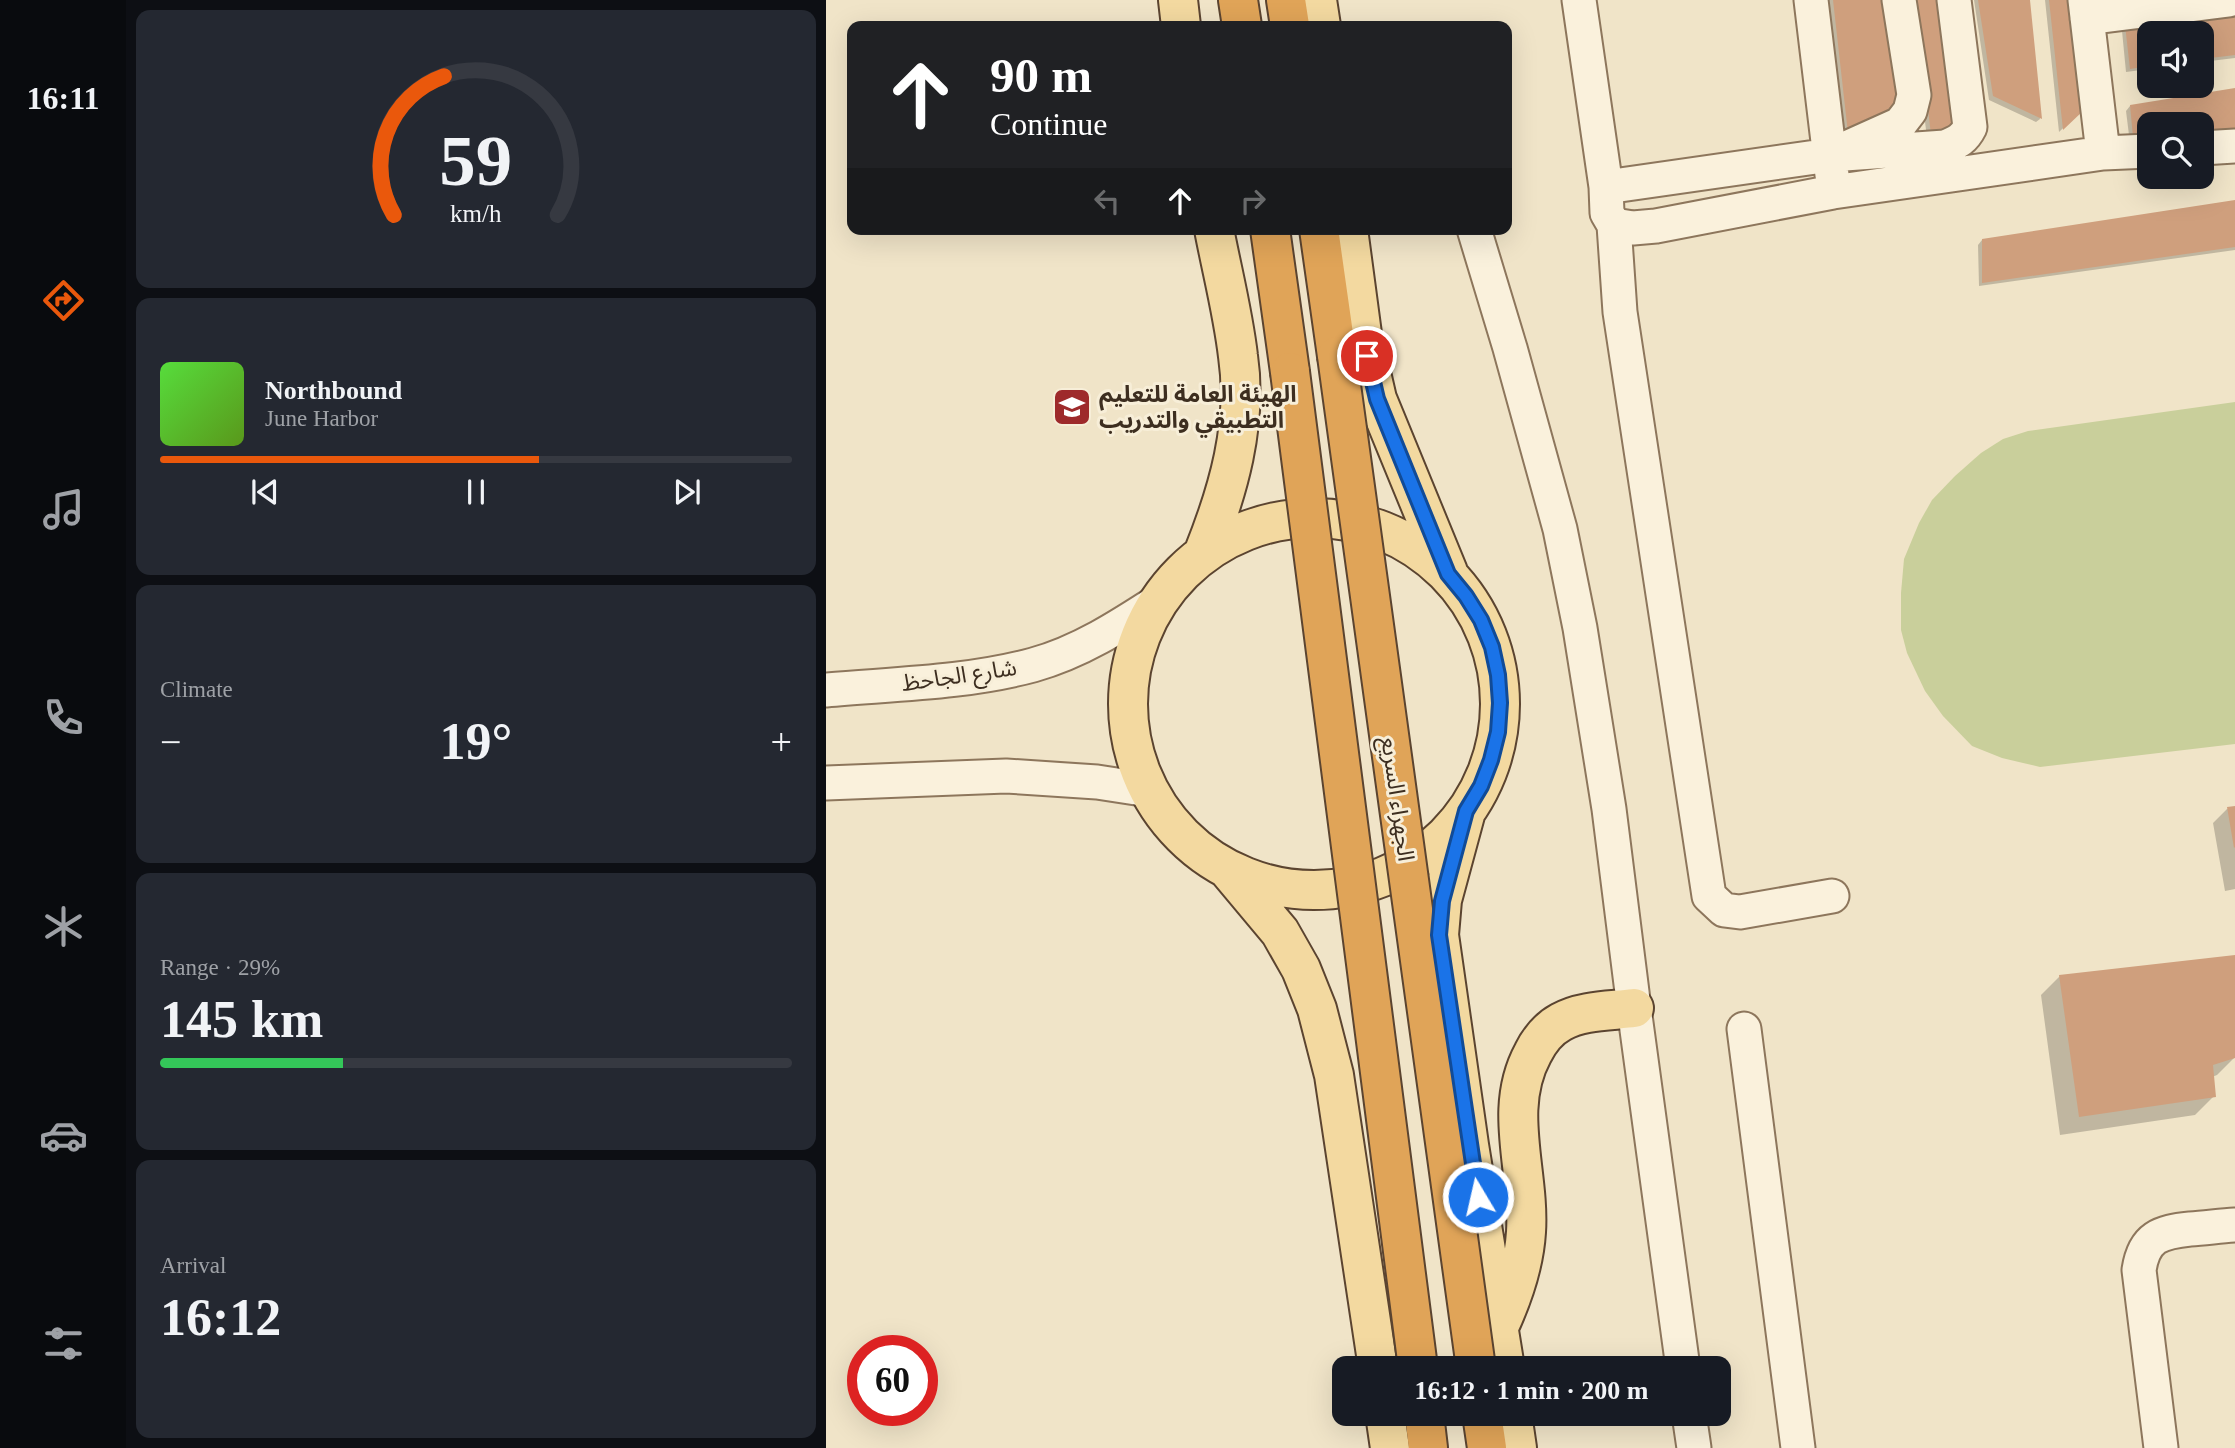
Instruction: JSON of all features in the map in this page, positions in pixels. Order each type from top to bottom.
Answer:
[{"type":"highway","points":[[1238,0],[1241,21]]},
{"type":"highway","points":[[1286,0],[1289,21]]},
{"type":"highway","points":[[1271,235],[1416,1356]]},
{"type":"highway","name":"الجهراء السريع","points":[[1320,235],[1474,1356]]},
{"type":"highway","points":[[1425,1426],[1428,1448]]},
{"type":"highway","points":[[1483,1426],[1486,1448]]},
{"type":"main road","points":[[1178,0],[1180,21]]},
{"type":"main road","points":[[1317,0],[1320,21]]},
{"type":"main road","points":[[1203,554],[1222,508],[1240,412],[1239,357],[1215,235]]},
{"type":"main road","points":[[1349,235],[1362,334],[1377,399],[1448,574]]},
{"type":"main road","points":[[1315,517],[1345,519],[1401,538],[1426,554],[1448,574],[1481,620],[1498,675],[1500,703],[1498,732],[1481,786],[1466,811],[1447,834],[1399,869],[1372,881],[1314,890],[1284,888],[1255,881],[1204,854],[1182,835],[1149,790],[1138,763],[1131,736],[1129,698],[1136,651],[1146,624],[1160,600],[1180,575],[1203,554],[1229,538],[1275,522],[1315,517]]},
{"type":"main road","name":"الجهراء السريع","points":[[1466,811],[1442,901],[1439,935],[1503,1356]]},
{"type":"main road","points":[[1228,869],[1280,932],[1301,969],[1317,1009],[1334,1075],[1376,1356]]},
{"type":"main road","points":[[1498,1329],[1510,1305],[1524,1256],[1526,1204],[1517,1112],[1528,1062],[1540,1039],[1561,1022],[1584,1014],[1634,1008]]},
{"type":"main road","points":[[1387,1426],[1390,1448]]},
{"type":"main road","points":[[1514,1426],[1517,1448]]},
{"type":"street","points":[[1579,0],[1606,187],[1607,213],[1614,225],[1620,312],[1709,896],[1724,911],[1740,912],[1832,896]]},
{"type":"street","points":[[1811,0],[1833,192]]},
{"type":"street","points":[[1830,155],[1900,124],[1910,111],[1914,95],[1899,0]]},
{"type":"street","points":[[1606,187],[1830,155],[1945,147],[1958,142],[1965,137],[1970,127],[1954,0]]},
{"type":"street","points":[[2103,153],[2086,9],[2229,0]]},
{"type":"street","points":[[2214,147],[2235,146]]},
{"type":"street","points":[[1614,225],[1633,228],[1656,226],[1833,192],[2103,153],[2137,152]]},
{"type":"street","points":[[1476,235],[1563,541],[1580,628],[1609,809],[1681,1356]]},
{"type":"street","name":"شارع الجاحظ","points":[[826,690],[990,675],[1035,664],[1112,632],[1160,600]]},
{"type":"street","points":[[826,783],[1006,776],[1097,782],[1149,790]]},
{"type":"street","points":[[1744,1029],[1798,1448]]},
{"type":"street","points":[[2161,1448],[2139,1270],[2141,1258],[2156,1237],[2168,1232],[2235,1225]]},
{"type":"street","points":[[1691,1426],[1694,1448]]},
{"type":"green space","points":[[2235,402],[2235,744],[2040,767],[2002,758],[1972,746],[1943,716],[1925,691],[1907,653],[1901,630],[1904,559],[1932,500],[1981,453],[2003,439],[2028,431]]},
{"type":"building","points":[[1833,0],[1888,0],[1901,102],[1849,142]]},
{"type":"building","points":[[1915,0],[1943,0],[1960,130],[1932,143]]},
{"type":"building","points":[[1978,0],[2030,0],[2042,119],[1993,96]]},
{"type":"building","points":[[2049,0],[2070,0],[2083,111],[2063,130]]},
{"type":"building","points":[[2235,8],[2235,55],[2214,58],[2214,21],[2151,21]]},
{"type":"building","points":[[2137,23],[2137,68],[2130,69],[2125,25]]},
{"type":"building","points":[[2235,88],[2235,135],[2214,138],[2214,112],[2137,112],[2137,148],[2134,148],[2130,105],[2173,98],[2214,98],[2214,91]]},
{"type":"building","points":[[2235,200],[2235,247],[1982,283],[1982,239]]},
{"type":"building","points":[[2235,806],[2235,847],[2234,848],[2227,807]]},
{"type":"building","points":[[2235,955],[2235,1058],[2213,1065],[2216,1097],[2079,1117],[2059,975]]},
{"type":"place","name":"الهيئة العامة للتعليم التطبيقي والتدريب","points":[[1072,407]]},
{"type":"route","points":[[1367,356],[1377,399],[1448,574],[1481,620],[1492,647],[1498,675],[1498,732],[1481,786],[1466,811],[1442,901],[1439,935],[1478,1197]]}]
